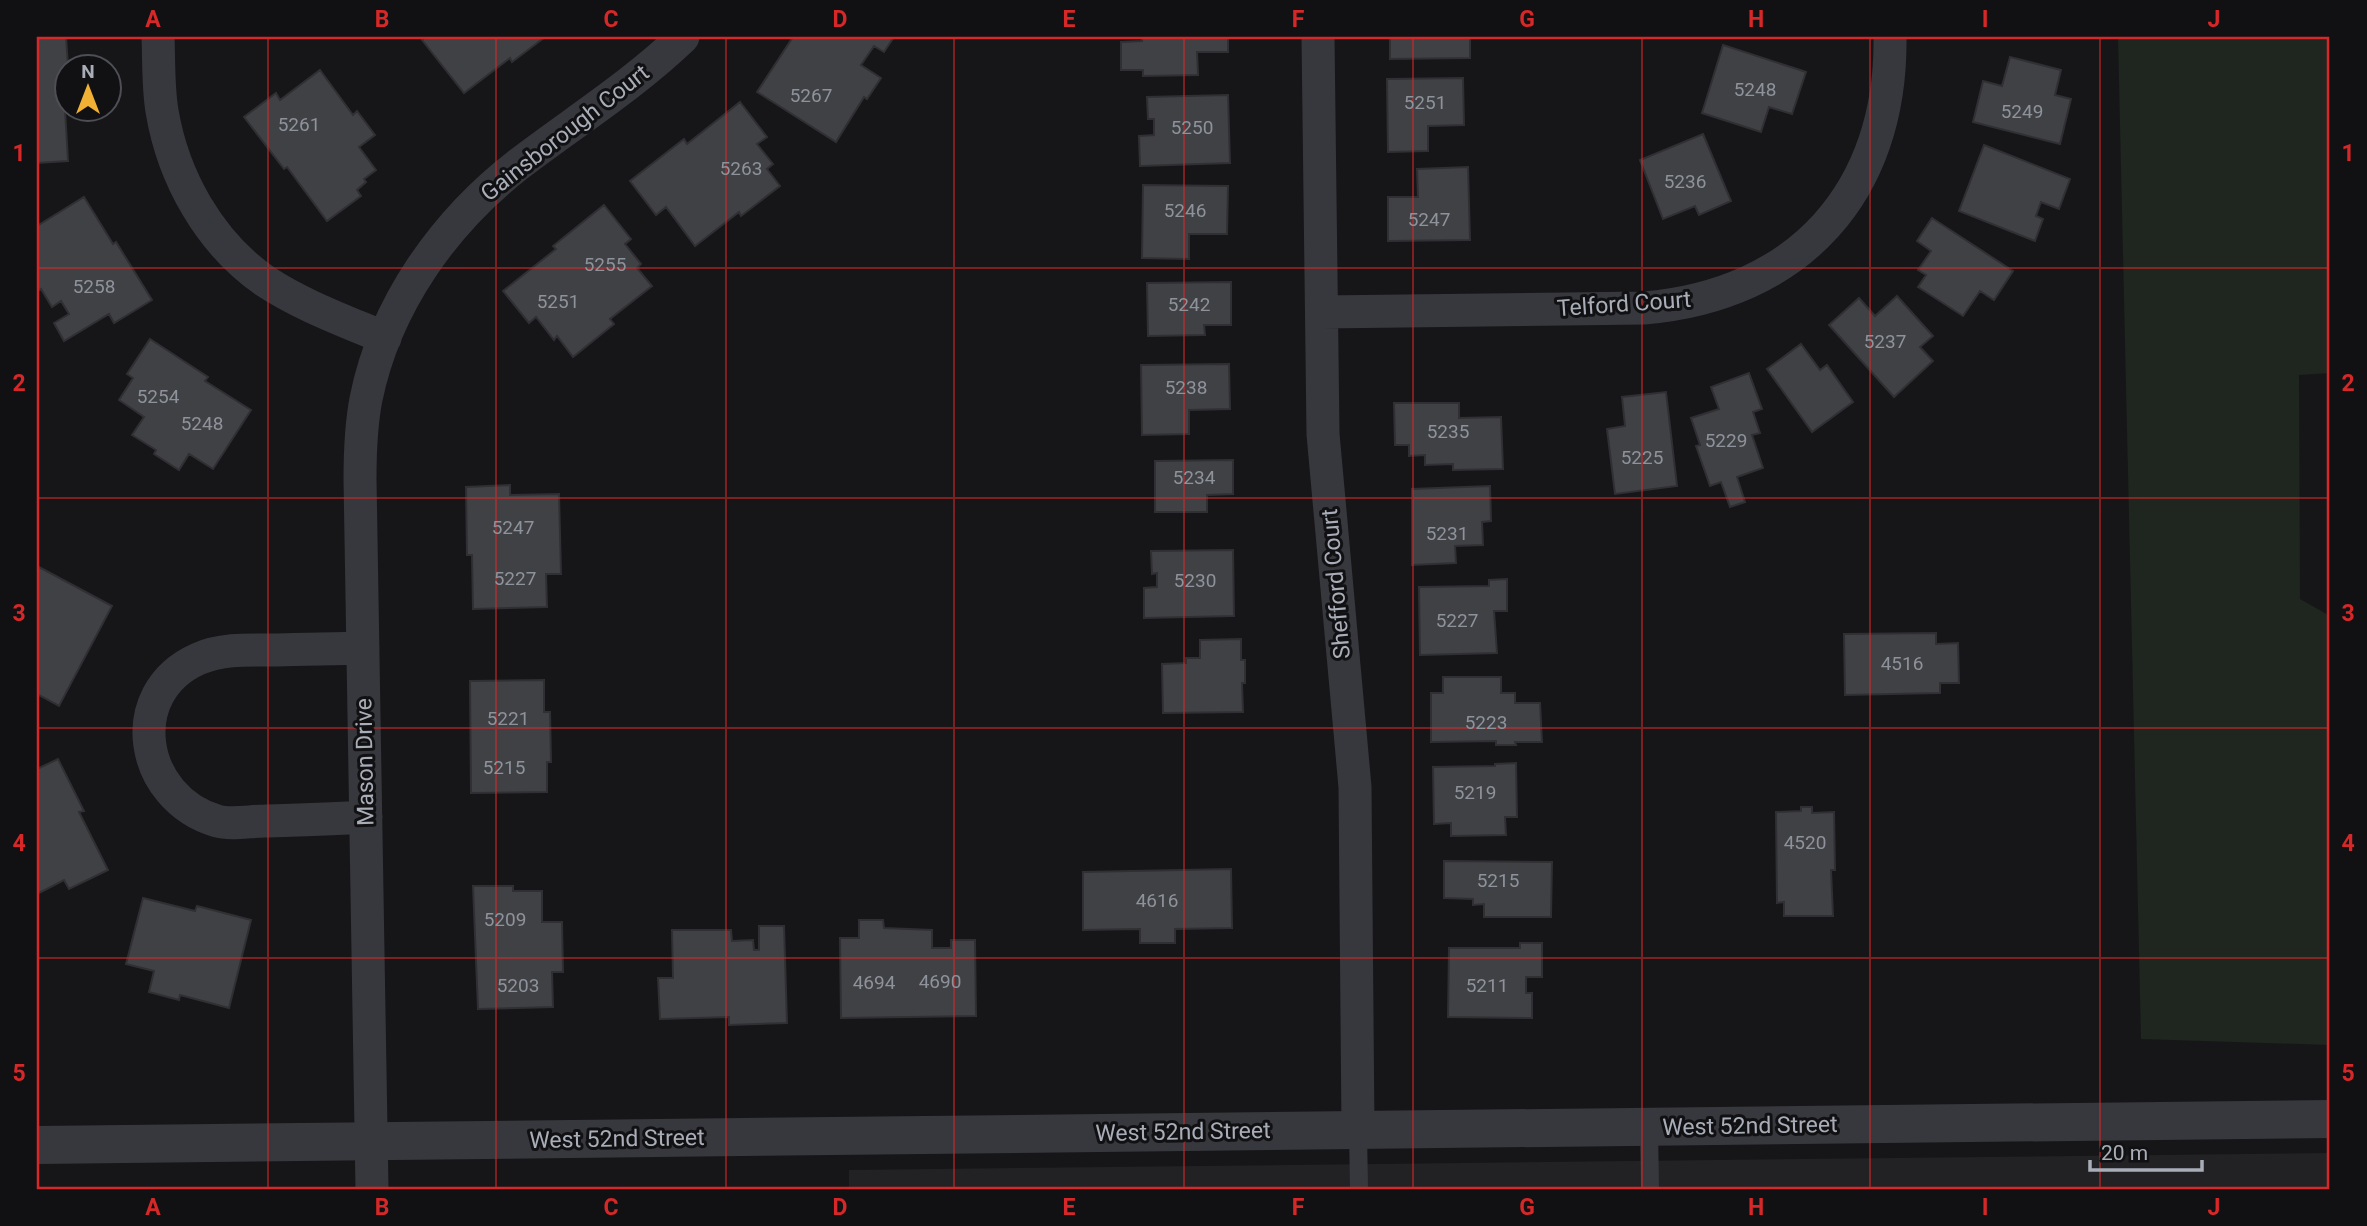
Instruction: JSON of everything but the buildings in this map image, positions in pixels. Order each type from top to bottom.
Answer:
[{"type":"street","points":[[158,37],[160,93],[169,144],[188,192],[217,235],[240,261],[266,281],[311,306],[385,338]]},
{"type":"street","name":"Gainsborough Court","points":[[385,338],[424,262],[479,198],[519,164],[655,64],[683,37]]},
{"type":"street","name":"Shefford Court","points":[[1318,37],[1324,459],[1355,787],[1358,1130]]},
{"type":"street","name":"Telford Court","points":[[1322,312],[1644,308],[1684,303],[1744,285],[1787,260],[1816,237],[1855,185],[1873,150],[1884,115],[1889,80],[1890,37]]},
{"type":"street","name":"Mason Drive","points":[[372,1189],[360,448],[369,390],[385,338]]},
{"type":"street","points":[[363,648],[235,650],[200,658],[184,666],[170,678],[160,695],[153,712],[150,748],[162,782],[173,796],[203,816],[221,822],[366,817]]},
{"type":"street","name":"West 52nd Street","points":[[37,1145],[2330,1119]]},
{"type":"lane","points":[[1649,1127],[1650,1189]]},
{"type":"lane","points":[[1358,1130],[1359,1189]]},
{"type":"shaded area","points":[[2118,37],[2330,37],[2330,373],[2299,375],[2300,599],[2330,616],[2330,1045],[2141,1039]]},
{"type":"shaded area","points":[[2330,1153],[2330,1189],[849,1189],[849,1170]]}]
